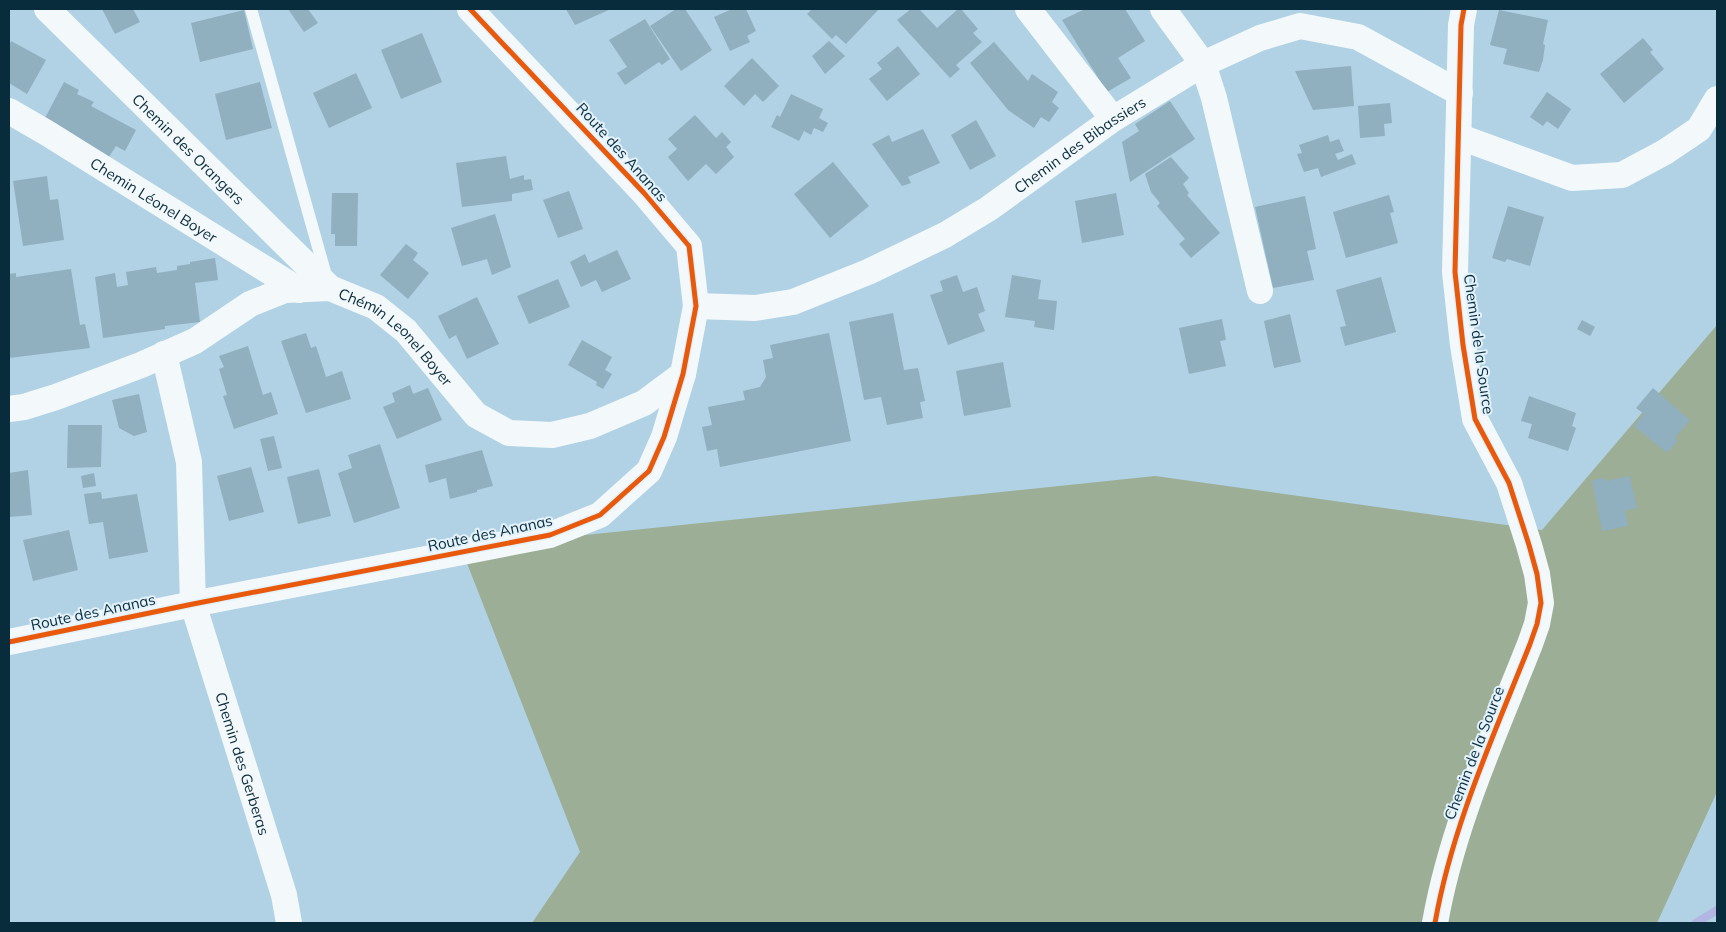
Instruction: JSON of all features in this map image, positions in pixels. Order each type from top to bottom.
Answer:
[{"type":"street","name":"Chemin des Orangers","points":[[46,9],[330,288]]},
{"type":"street","name":"Route des Ananas","points":[[9,642],[193,604],[550,536],[600,515],[649,471],[664,437],[683,374],[696,306],[689,246],[631,179],[470,9]]},
{"type":"street","points":[[1028,9],[1113,119]]},
{"type":"street","points":[[1163,9],[1203,64],[1214,98],[1260,291]]},
{"type":"street","name":"Chemin de la Source","points":[[1435,923],[1462,818],[1530,644],[1537,624],[1541,603],[1530,545],[1509,483],[1475,419],[1463,345],[1455,272],[1460,137],[1459,14]]},
{"type":"street","name":"Chemin des Bibassiers","points":[[696,306],[755,308],[792,302],[868,272],[944,235],[988,209],[1113,119],[1203,64],[1260,38],[1300,26],[1358,37],[1460,93]]},
{"type":"street","points":[[1460,137],[1572,178],[1622,176],[1665,152],[1699,129],[1717,99]]},
{"type":"street","name":"Chemin Léonel Boyer","points":[[9,112],[47,133],[299,290]]},
{"type":"street","name":"Chémin Leonel Boyer","points":[[9,409],[24,407],[56,397],[195,341],[250,304],[285,290],[330,288],[376,307],[406,331],[476,415],[509,433],[552,435],[590,426],[644,403],[683,374]]},
{"type":"street","points":[[164,354],[189,462],[193,604]]},
{"type":"street","name":"Chemin des Gerberas","points":[[193,604],[284,895],[289,923]]},
{"type":"lane","points":[[251,9],[330,288]]},
{"type":"green space","points":[[1717,325],[1717,792],[1657,923],[532,923],[580,852],[461,548],[1155,476],[1542,530]]},
{"type":"building","points":[[102,9],[133,9],[140,22],[115,34]]},
{"type":"building","points":[[288,9],[308,9],[318,23],[304,32]]},
{"type":"building","points":[[566,9],[611,9],[575,25]]},
{"type":"building","points":[[676,9],[685,9],[712,50],[681,71],[650,26]]},
{"type":"building","points":[[732,9],[746,9],[756,31],[747,36],[750,42],[730,51],[714,17]]},
{"type":"building","points":[[812,9],[879,9],[846,44],[836,35],[832,39],[807,14]]},
{"type":"building","points":[[911,9],[919,9],[937,28],[958,9],[961,9],[978,29],[973,33],[982,42],[956,65],[960,69],[950,78],[897,20]]},
{"type":"building","points":[[1085,9],[1125,9],[1145,41],[1118,58],[1131,78],[1107,92],[1062,20]]},
{"type":"building","points":[[244,10],[253,49],[200,62],[191,23]]},
{"type":"building","points":[[1499,10],[1548,20],[1543,44],[1545,45],[1543,60],[1539,72],[1503,64],[1507,49],[1490,45]]},
{"type":"building","points":[[645,19],[670,59],[662,65],[659,62],[625,85],[617,73],[627,67],[609,40]]},
{"type":"building","points":[[422,33],[442,82],[401,99],[381,50]]},
{"type":"building","points":[[1643,38],[1653,50],[1650,52],[1664,69],[1624,103],[1600,74]]},
{"type":"building","points":[[11,41],[46,60],[27,94],[9,83],[9,46]]},
{"type":"building","points":[[829,41],[845,56],[825,74],[812,56]]},
{"type":"building","points":[[994,42],[1028,81],[1032,74],[1058,92],[1052,102],[1059,108],[1049,122],[1041,117],[1034,128],[1008,110],[970,63]]},
{"type":"building","points":[[898,46],[920,74],[887,101],[869,79],[882,69],[877,63]]},
{"type":"building","points":[[752,58],[779,86],[763,102],[755,94],[744,106],[724,86]]},
{"type":"building","points":[[1351,66],[1354,106],[1313,110],[1295,71]]},
{"type":"building","points":[[356,73],[372,108],[329,128],[313,93]]},
{"type":"building","points":[[64,82],[79,90],[77,94],[94,102],[91,106],[136,130],[125,151],[116,146],[109,157],[44,120]]},
{"type":"building","points":[[260,82],[272,128],[226,140],[215,94]]},
{"type":"building","points":[[1547,92],[1571,109],[1558,129],[1547,121],[1543,126],[1530,117]]},
{"type":"building","points":[[791,94],[823,109],[819,118],[828,123],[823,132],[814,128],[811,135],[804,131],[799,141],[771,127],[777,115],[780,117]]},
{"type":"building","points":[[1170,101],[1195,139],[1130,182],[1122,142],[1139,131],[1135,124]]},
{"type":"building","points":[[1390,103],[1392,123],[1384,124],[1385,136],[1360,138],[1358,106]]},
{"type":"building","points":[[695,115],[716,138],[722,132],[731,142],[726,147],[734,157],[716,174],[706,164],[688,181],[668,157],[677,149],[668,139]]},
{"type":"building","points":[[976,120],[996,156],[970,170],[951,135]]},
{"type":"building","points":[[923,129],[940,163],[908,177],[911,183],[902,186],[872,144],[889,135],[892,142]]},
{"type":"building","points":[[1328,135],[1330,142],[1339,139],[1344,151],[1335,154],[1338,160],[1352,154],[1356,164],[1321,177],[1318,168],[1304,172],[1297,154],[1302,153],[1299,145]]},
{"type":"building","points":[[506,156],[510,179],[524,175],[524,180],[531,179],[533,190],[512,194],[512,201],[462,207],[456,163]]},
{"type":"building","points":[[1171,157],[1189,178],[1183,184],[1189,193],[1187,195],[1220,233],[1191,258],[1179,244],[1185,239],[1157,206],[1160,203],[1151,192],[1145,174]]},
{"type":"building","points":[[833,162],[869,206],[830,238],[794,194]]},
{"type":"building","points":[[47,176],[50,200],[58,199],[64,240],[23,246],[13,181]]},
{"type":"building","points":[[569,191],[583,229],[558,238],[543,200]]},
{"type":"building","points":[[332,193],[358,193],[357,246],[335,246],[335,234],[331,234]]},
{"type":"building","points":[[1116,193],[1124,235],[1082,243],[1075,201]]},
{"type":"building","points":[[1389,195],[1394,212],[1390,213],[1398,243],[1346,258],[1333,212]]},
{"type":"building","points":[[1305,196],[1316,249],[1307,251],[1314,280],[1273,288],[1255,207]]},
{"type":"building","points":[[1508,206],[1544,217],[1530,266],[1507,259],[1505,262],[1492,258]]},
{"type":"building","points":[[495,214],[511,267],[492,275],[487,259],[462,266],[451,228]]},
{"type":"building","points":[[406,244],[418,253],[413,260],[429,273],[408,299],[380,275]]},
{"type":"building","points":[[617,250],[631,279],[602,292],[596,280],[581,287],[570,262],[585,254],[589,263]]},
{"type":"building","points":[[215,258],[218,280],[195,283],[200,322],[165,326],[165,329],[103,338],[95,277],[115,273],[117,287],[128,285],[126,272],[156,267],[157,273],[177,270],[177,266]]},
{"type":"building","points":[[71,269],[80,325],[85,324],[90,348],[9,358],[9,274],[16,273],[16,277]]},
{"type":"building","points":[[957,275],[963,292],[977,287],[985,311],[978,314],[985,331],[948,345],[930,295],[943,291],[940,281]]},
{"type":"building","points":[[1012,275],[1041,280],[1038,299],[1057,301],[1054,330],[1034,327],[1035,321],[1005,317]]},
{"type":"building","points":[[1381,277],[1396,332],[1345,346],[1340,327],[1346,326],[1336,290]]},
{"type":"building","points":[[558,279],[570,307],[529,324],[517,296]]},
{"type":"building","points":[[477,297],[499,344],[467,359],[456,335],[449,339],[438,316]]},
{"type":"building","points":[[893,313],[904,370],[918,368],[925,401],[920,402],[923,418],[887,425],[881,397],[864,400],[849,322]]},
{"type":"building","points":[[1290,314],[1301,362],[1274,368],[1264,321]]},
{"type":"building","points":[[1222,319],[1226,340],[1220,341],[1226,366],[1189,374],[1179,328]]},
{"type":"building","points":[[1582,320],[1595,327],[1590,336],[1577,329]]},
{"type":"building","points":[[306,333],[311,348],[316,346],[326,377],[342,371],[351,399],[306,413],[281,341]]},
{"type":"building","points":[[829,333],[851,441],[720,467],[717,449],[707,451],[702,427],[712,425],[708,407],[745,400],[743,391],[760,387],[766,377],[763,360],[773,358],[770,345]]},
{"type":"building","points":[[582,340],[612,357],[605,370],[612,374],[603,389],[596,385],[597,382],[568,365]]},
{"type":"building","points":[[248,346],[263,395],[271,392],[278,414],[234,429],[223,396],[227,395],[219,369],[224,367],[219,356]]},
{"type":"building","points":[[1003,362],[1011,407],[964,416],[956,371]]},
{"type":"building","points":[[410,385],[413,394],[428,388],[442,420],[397,439],[383,407],[395,402],[392,393]]},
{"type":"building","points":[[1653,388],[1690,420],[1675,438],[1678,440],[1667,453],[1634,426],[1644,414],[1636,408]]},
{"type":"building","points":[[139,394],[147,432],[134,436],[119,428],[112,400]]},
{"type":"building","points":[[1529,396],[1576,413],[1572,426],[1576,428],[1568,451],[1528,438],[1532,424],[1521,421]]},
{"type":"building","points":[[68,425],[102,425],[101,467],[67,468]]},
{"type":"building","points":[[274,436],[282,468],[268,471],[260,439]]},
{"type":"building","points":[[380,444],[400,508],[354,523],[338,473],[352,468],[348,455]]},
{"type":"building","points":[[482,450],[493,486],[450,499],[446,478],[429,483],[425,465]]},
{"type":"building","points":[[251,467],[264,512],[229,521],[217,476]]},
{"type":"building","points":[[319,469],[331,516],[298,524],[287,477]]},
{"type":"building","points":[[28,470],[32,515],[9,517],[9,473]]},
{"type":"building","points":[[94,473],[96,486],[83,488],[81,476]]},
{"type":"building","points":[[1630,476],[1637,508],[1625,510],[1628,526],[1602,531],[1592,480],[1605,478],[1606,481]]},
{"type":"building","points":[[101,492],[102,499],[137,494],[148,552],[109,559],[103,522],[89,524],[84,494]]},
{"type":"building","points":[[69,530],[78,570],[33,581],[23,540]]},
{"type":"waterway","points":[[1696,923],[1717,910]]},
{"type":"cycle path","points":[[9,642],[193,604],[550,535],[600,515],[649,471],[664,437],[683,374],[696,306],[689,246],[644,193],[470,9]]},
{"type":"cycle path","points":[[1435,923],[1442,887],[1463,816],[1475,781],[1530,644],[1537,624],[1541,603],[1537,574],[1509,483],[1475,419],[1463,345],[1455,272],[1461,25],[1464,9]]}]
